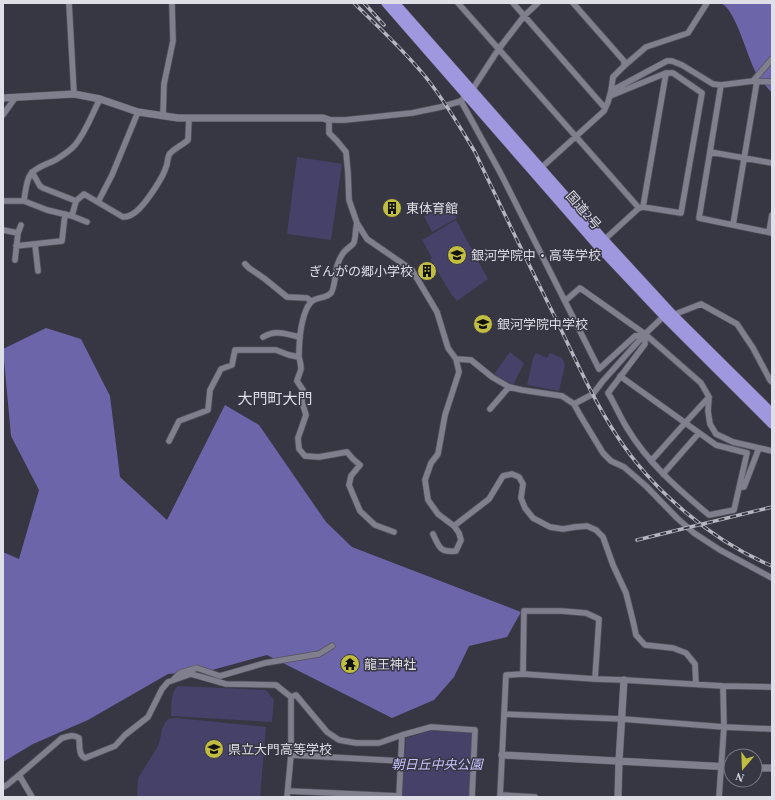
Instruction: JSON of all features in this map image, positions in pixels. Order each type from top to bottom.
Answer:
[{"type":"highway","name":"国道2号","points":[[386,3],[598,246],[772,424]]},
{"type":"highway","name":"国道2号","points":[[395,3],[467,96],[541,168],[668,316],[772,413]]},
{"type":"street","points":[[69,3],[74,94]]},
{"type":"street","points":[[163,116],[164,84],[173,41],[172,3]]},
{"type":"street","points":[[458,3],[498,50],[641,208],[681,213],[702,93],[673,73],[666,73],[610,93]]},
{"type":"street","points":[[513,3],[605,108]]},
{"type":"street","points":[[3,98],[74,94],[100,99],[138,112],[178,118],[323,118],[329,120],[345,120],[412,113],[441,107],[467,96],[498,50],[524,16],[538,3]]},
{"type":"street","points":[[573,3],[624,61],[624,66]]},
{"type":"street","points":[[541,168],[604,111],[613,77],[624,66],[646,47],[688,33],[707,3]]},
{"type":"street","points":[[733,225],[755,81],[761,70],[772,59]]},
{"type":"street","points":[[610,93],[666,61],[672,61],[682,65],[713,84],[721,85],[755,81],[772,82]]},
{"type":"street","points":[[604,240],[641,208],[666,73]]},
{"type":"street","points":[[721,85],[699,218],[771,233],[772,215]]},
{"type":"street","points":[[467,96],[501,174],[599,369],[635,336],[645,334]]},
{"type":"street","points":[[3,115],[15,98]]},
{"type":"street","points":[[24,201],[29,176],[34,170],[58,159],[74,146],[83,133],[100,99]]},
{"type":"street","points":[[98,202],[112,175],[138,112]]},
{"type":"street","points":[[72,216],[76,201],[84,194],[123,217],[127,217],[138,210],[161,178],[167,167],[169,156],[188,140],[189,118]]},
{"type":"street","points":[[329,120],[329,133],[346,152],[349,200],[357,223],[367,239],[412,270],[437,312],[448,348],[456,359],[459,372],[445,415],[438,454],[431,463],[425,480],[428,500],[438,514],[454,526],[459,533],[461,540],[456,551],[447,552],[441,549],[433,534]]},
{"type":"street","points":[[710,152],[772,163]]},
{"type":"street","points":[[32,172],[40,186],[76,201]]},
{"type":"street","points":[[3,201],[24,201],[47,210],[72,216],[87,222]]},
{"type":"street","points":[[16,246],[62,241],[65,214]]},
{"type":"street","points":[[357,223],[355,240],[353,244],[342,254],[338,264],[333,290],[330,294],[315,299],[311,302],[304,316],[300,337],[300,369],[297,381],[303,390],[302,402],[306,415],[298,438],[299,449],[305,456],[319,457],[347,452],[352,459],[360,465],[350,476],[349,485],[360,512],[375,526],[394,532]]},
{"type":"street","points":[[14,260],[18,233],[21,225]]},
{"type":"street","points":[[3,230],[18,233]]},
{"type":"street","points":[[35,244],[38,271]]},
{"type":"street","points":[[245,264],[287,297],[307,298],[311,302]]},
{"type":"street","points":[[564,301],[580,288],[645,334],[700,383],[709,397],[708,411],[710,424],[716,434],[733,442],[772,451]]},
{"type":"street","points":[[574,404],[593,394],[645,334],[668,316],[701,304],[737,324],[753,348],[772,382]]},
{"type":"street","points":[[263,337],[271,332],[280,332],[300,337]]},
{"type":"street","points":[[620,376],[716,445],[747,453],[734,510],[709,516],[684,495],[651,461],[628,428],[608,392],[620,376],[645,344],[645,334]]},
{"type":"street","points":[[169,441],[179,421],[208,410],[210,390],[221,369],[232,365],[235,350],[276,350],[299,357]]},
{"type":"street","points":[[456,359],[470,360],[492,377],[509,387],[562,396],[574,404],[603,453],[611,461],[624,467],[646,486],[694,533],[720,550],[772,578]]},
{"type":"street","points":[[490,409],[509,387]]},
{"type":"street","points":[[651,461],[709,397]]},
{"type":"street","points":[[663,474],[699,433]]},
{"type":"street","points":[[740,487],[744,487],[759,448]]},
{"type":"street","points":[[454,526],[489,499],[503,476],[512,474],[519,477],[523,484],[521,498],[525,508],[533,518],[550,527],[563,529],[587,526],[596,530],[603,537],[613,565],[626,593],[636,635],[645,645],[673,648],[686,653],[695,664],[696,684]]},
{"type":"street","points":[[523,674],[524,611],[561,611],[586,613],[599,619],[595,679]]},
{"type":"street","points":[[3,787],[20,775],[62,738],[76,736],[79,738],[80,754],[85,758],[115,746],[125,735],[148,717],[162,689],[168,682],[180,673],[197,668],[220,676],[265,663],[319,654],[332,646]]},
{"type":"street","points":[[172,680],[191,674],[226,684],[276,685],[291,697]]},
{"type":"street","points":[[534,797],[500,796],[506,675],[523,674],[723,686],[772,687]]},
{"type":"street","points":[[618,797],[624,680]]},
{"type":"street","points":[[719,797],[724,727],[723,686]]},
{"type":"street","points":[[291,697],[296,695],[327,732],[339,740],[356,743],[379,743],[402,735],[431,728],[475,730],[472,797]]},
{"type":"street","points":[[291,697],[291,755],[287,794],[399,796],[402,735]]},
{"type":"street","points":[[504,714],[622,719],[772,729]]},
{"type":"street","points":[[291,755],[401,761]]},
{"type":"street","points":[[502,755],[721,767]]},
{"type":"street","points":[[20,775],[32,797]]},
{"type":"green space","points":[[297,157],[342,164],[331,240],[287,234]]},
{"type":"green space","points":[[449,203],[457,218],[432,232],[424,216]]},
{"type":"green space","points":[[456,220],[488,279],[457,301],[430,259],[432,258],[422,240]]},
{"type":"green space","points":[[510,352],[524,363],[513,385],[494,374]]},
{"type":"green space","points":[[536,353],[547,358],[550,353],[562,358],[565,365],[559,391],[527,385],[533,358]]},
{"type":"green space","points":[[178,686],[266,690],[274,700],[272,722],[171,716],[173,695]]},
{"type":"green space","points":[[176,718],[266,727],[260,797],[137,797],[138,778],[158,746],[162,729],[168,719]]},
{"type":"green space","name":"朝日丘中央公園","points":[[433,730],[472,733],[469,797],[402,797],[406,738]]},
{"type":"shaded area","points":[[720,3],[772,3],[772,93],[754,69],[731,14],[726,7]]},
{"type":"shaded area","points":[[46,328],[81,339],[110,396],[120,477],[167,520],[225,405],[259,425],[326,522],[352,547],[521,612],[507,637],[469,646],[454,677],[434,700],[392,718],[267,655],[212,670],[168,674],[88,720],[33,744],[3,762],[3,552],[19,559],[39,490],[11,436],[3,349]]},
{"type":"railway","points":[[354,3],[402,50],[420,70],[441,97],[458,124],[475,152],[591,392],[608,422],[631,456],[648,476],[685,512],[727,543],[772,566]]},
{"type":"railway","points":[[364,3],[384,25]]},
{"type":"railway","points":[[637,540],[772,507]]},
{"type":"place","name":"東体育館","points":[[392,208]]},
{"type":"place","name":"銀河学院中・高等学校","points":[[457,255]]},
{"type":"place","name":"ぎんがの郷小学校","points":[[427,271]]},
{"type":"place","name":"銀河学院中学校","points":[[483,324]]},
{"type":"place","name":"龍王神社","points":[[350,664]]},
{"type":"place","name":"県立大門高等学校","points":[[214,749]]},
{"type":"district","name":"大門町大門","points":[[275,399]]}]
